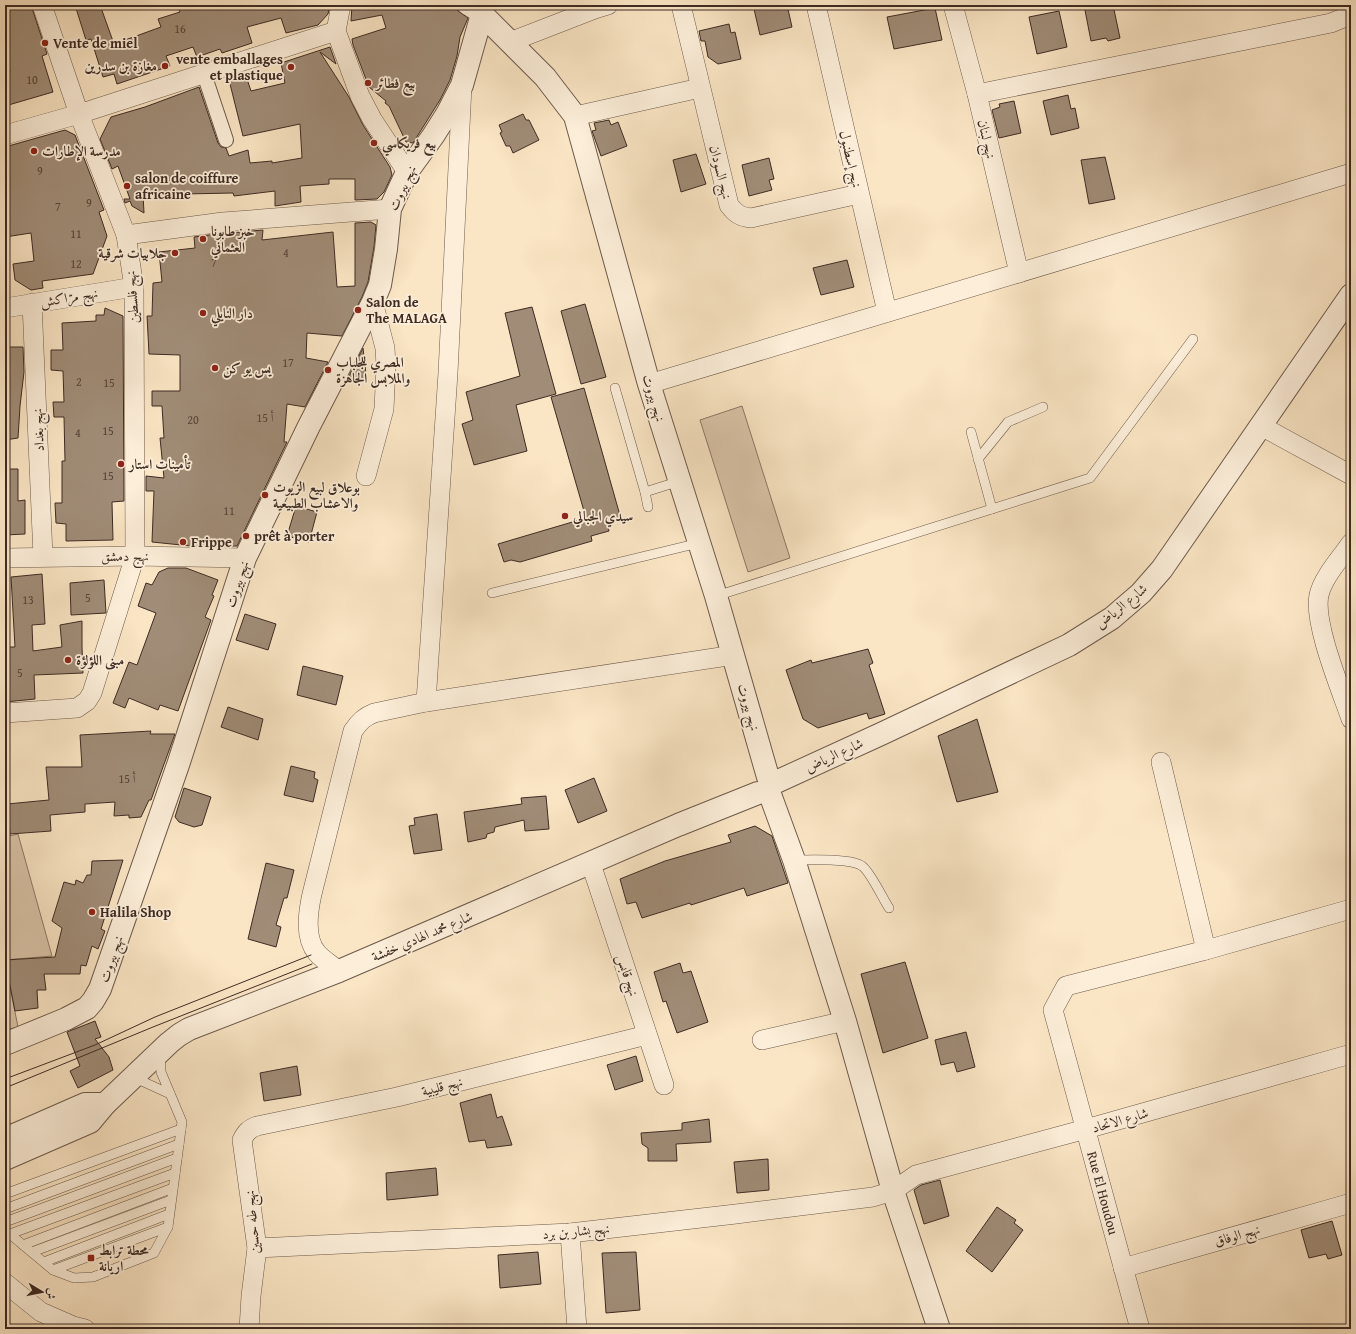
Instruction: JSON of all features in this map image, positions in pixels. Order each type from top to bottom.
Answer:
[{"type":"street","name":"نهج فلسطين","points":[[5,713],[77,708],[87,702],[92,693],[135,556],[134,286],[126,235],[79,114],[42,5]]},
{"type":"street","points":[[341,5],[336,31],[360,96],[372,119],[407,172]]},
{"type":"street","points":[[510,42],[608,5]]},
{"type":"street","name":"نهج السودان","points":[[681,5],[729,204],[735,213],[743,217],[751,218],[859,194]]},
{"type":"street","name":"نهج إسطنبول","points":[[816,5],[887,312]]},
{"type":"street","name":"نهج لبنان","points":[[953,5],[977,94],[1019,273]]},
{"type":"street","name":"نهج بيروت","points":[[478,8],[544,77],[575,116],[649,384],[734,656],[768,787],[794,860],[845,1021],[893,1191],[939,1329]]},
{"type":"street","name":"نهج بيروت","points":[[5,1044],[66,1019],[87,1008],[100,989],[178,765],[245,558],[309,426],[373,302],[380,285],[390,209],[407,172],[433,136],[462,85],[478,8]]},
{"type":"street","points":[[977,94],[1332,23],[1348,16],[1351,11]]},
{"type":"street","points":[[5,135],[79,114],[336,31]]},
{"type":"street","points":[[204,74],[226,140]]},
{"type":"street","points":[[426,702],[448,373],[462,85]]},
{"type":"street","points":[[575,116],[700,88]]},
{"type":"street","points":[[649,384],[1351,173]]},
{"type":"street","points":[[126,235],[224,222],[390,209]]},
{"type":"street","name":"نهج مرّاكش","points":[[5,308],[134,286]]},
{"type":"street","name":"شارع الرياض","points":[[768,787],[1069,645],[1112,618],[1141,593],[1162,569],[1351,295]]},
{"type":"street","points":[[366,476],[384,409],[386,366],[385,348],[373,302]]},
{"type":"street","name":"نهج بغداد","points":[[32,303],[44,556]]},
{"type":"street","points":[[1261,426],[1351,475]]},
{"type":"street","points":[[1351,543],[1325,580],[1319,595],[1319,612],[1325,641],[1351,719]]},
{"type":"street","name":"نهج دمشق","points":[[5,558],[44,556],[135,556],[245,558]]},
{"type":"street","points":[[340,971],[318,954],[312,946],[308,914],[353,731],[359,722],[366,716],[426,702],[734,656]]},
{"type":"street","points":[[1161,762],[1206,950],[1351,909]]},
{"type":"street","name":"شارع محمد الهادي خفشة","points":[[5,1159],[90,1122],[105,1104],[133,1077],[179,1035],[188,1029],[340,971],[592,864],[768,787]]},
{"type":"street","name":"نهج قابس","points":[[592,864],[664,1086]]},
{"type":"street","name":"Rue El Houdou","points":[[1140,1329],[1053,1010],[1066,986],[1206,950]]},
{"type":"street","points":[[762,1040],[845,1021]]},
{"type":"street","name":"نهج قليبية","points":[[242,1140],[245,1134],[257,1126],[397,1097],[647,1035]]},
{"type":"street","name":"شارع الاتحاد","points":[[893,1191],[916,1175],[1086,1129],[1351,1054]]},
{"type":"street","points":[[5,1139],[85,1104],[105,1104]]},
{"type":"street","name":"نهج طه حسين","points":[[242,1140],[257,1248],[249,1329]]},
{"type":"street","name":"نهج بشار بن برد","points":[[257,1248],[570,1233],[874,1197],[893,1191]]},
{"type":"street","name":"نهج الوفاق","points":[[1123,1268],[1351,1203]]},
{"type":"street","points":[[570,1233],[577,1329]]},
{"type":"street","points":[[5,1283],[41,1312],[73,1326],[85,1329]]},
{"type":"lane","points":[[716,596],[1090,478],[1192,340]]},
{"type":"lane","points":[[615,388],[648,507]]},
{"type":"lane","points":[[978,459],[1008,422],[1043,407]]},
{"type":"lane","points":[[971,432],[992,509]]},
{"type":"lane","points":[[645,492],[680,481]]},
{"type":"lane","points":[[492,593],[699,543]]},
{"type":"lane","points":[[794,860],[847,861],[862,866],[870,875],[889,908]]},
{"type":"lane","points":[[7,1232],[53,1270],[74,1278],[93,1277],[154,1253],[168,1227],[182,1122],[161,1072],[160,1052]]},
{"type":"lane","points":[[133,1077],[170,1094]]},
{"type":"lane","points":[[5,1194],[181,1129]]},
{"type":"lane","points":[[5,1209],[179,1144]]},
{"type":"lane","points":[[5,1222],[177,1158]]},
{"type":"lane","points":[[7,1232],[175,1172]]},
{"type":"lane","points":[[23,1245],[173,1188]]},
{"type":"lane","points":[[32,1252],[171,1200]]},
{"type":"lane","points":[[44,1262],[169,1214]]},
{"type":"lane","points":[[53,1270],[168,1227]]},
{"type":"shaded area","points":[[742,406],[790,558],[748,572],[700,420]]},
{"type":"shaded area","points":[[18,834],[52,956],[5,960],[5,837]]},
{"type":"shaded area","points":[[5,962],[18,1027],[5,1030]]},
{"type":"building","points":[[5,5],[31,5],[47,54],[42,56],[53,92],[5,106],[5,73],[10,72],[5,54]]},
{"type":"building","points":[[75,5],[100,5],[114,44],[161,27],[158,19],[180,12],[178,5],[330,5],[328,14],[318,25],[286,33],[281,18],[247,27],[252,43],[222,53],[220,49],[197,57],[193,47],[166,56],[170,66],[117,84],[114,74],[103,77],[91,39],[86,40]]},
{"type":"building","points":[[352,5],[456,5],[458,11],[468,18],[460,37],[457,56],[450,80],[440,100],[413,143],[406,142],[389,106],[385,103],[386,101],[369,87],[353,45],[352,39],[386,28],[382,15],[351,21]]},
{"type":"building","points":[[770,5],[787,5],[792,27],[760,35],[754,9]]},
{"type":"building","points":[[1084,5],[1113,5],[1120,38],[1108,41],[1106,38],[1091,41]]},
{"type":"building","points":[[935,8],[942,40],[894,49],[887,17]]},
{"type":"building","points":[[1059,11],[1067,47],[1037,54],[1029,17]]},
{"type":"building","points":[[729,24],[731,33],[735,32],[741,59],[718,64],[708,57],[705,41],[701,41],[699,31]]},
{"type":"building","points":[[330,47],[336,64],[320,52],[349,97],[363,125],[390,167],[392,175],[384,192],[377,199],[355,200],[355,179],[329,179],[329,184],[300,186],[301,202],[275,206],[275,191],[234,196],[233,193],[184,194],[168,197],[143,194],[144,213],[132,206],[130,201],[125,203],[124,199],[130,199],[118,166],[112,169],[100,139],[111,117],[145,107],[199,87],[218,143],[221,147],[226,148],[229,156],[248,150],[250,163],[272,161],[272,163],[302,158],[300,124],[243,136],[229,80],[245,73],[251,91],[285,83],[281,63]]},
{"type":"building","points":[[1068,95],[1071,109],[1075,108],[1079,128],[1051,135],[1043,101]]},
{"type":"building","points":[[1014,101],[1021,133],[999,138],[992,110],[1000,107],[999,104]]},
{"type":"building","points":[[523,114],[526,120],[529,120],[539,140],[513,153],[510,146],[506,146],[500,133],[502,132],[499,125]]},
{"type":"building","points":[[609,120],[611,125],[618,122],[627,146],[601,156],[592,131],[596,130],[594,123]]},
{"type":"building","points":[[65,130],[75,135],[104,210],[99,212],[107,236],[93,274],[42,281],[43,288],[31,290],[15,280],[13,264],[34,261],[31,233],[5,237],[5,147]]},
{"type":"building","points":[[696,154],[706,184],[681,192],[673,160]]},
{"type":"building","points":[[1105,157],[1115,199],[1089,204],[1081,160]]},
{"type":"building","points":[[769,158],[774,179],[769,180],[772,190],[749,196],[742,165]]},
{"type":"building","points":[[371,222],[376,225],[374,247],[368,282],[362,297],[342,336],[307,333],[306,358],[328,362],[305,407],[287,404],[284,442],[287,442],[237,546],[191,546],[152,542],[154,491],[146,491],[146,476],[164,478],[160,438],[164,438],[162,406],[152,406],[152,391],[180,391],[180,355],[149,354],[147,316],[152,316],[153,283],[162,282],[159,252],[195,248],[194,237],[209,235],[263,230],[262,240],[333,232],[337,287],[355,286],[355,223]]},
{"type":"building","points":[[847,260],[854,287],[821,295],[813,268]]},
{"type":"building","points":[[585,304],[606,377],[581,384],[561,311]]},
{"type":"building","points":[[532,307],[556,394],[516,405],[527,451],[474,465],[462,424],[473,420],[466,392],[520,376],[505,313]]},
{"type":"building","points":[[105,308],[123,316],[124,501],[112,502],[113,540],[66,541],[66,524],[56,523],[55,503],[62,503],[62,461],[65,461],[64,417],[54,417],[53,402],[64,402],[63,371],[51,370],[51,350],[63,350],[62,323],[96,321],[96,315],[104,315]]},
{"type":"building","points":[[5,347],[23,347],[24,372],[18,438],[5,440]]},
{"type":"building","points":[[363,348],[367,383],[349,376]]},
{"type":"building","points":[[584,388],[621,519],[607,523],[609,531],[591,536],[592,541],[520,562],[511,560],[504,562],[498,544],[586,518],[551,397]]},
{"type":"building","points":[[5,469],[18,469],[18,501],[25,500],[25,534],[5,535]]},
{"type":"building","points":[[296,506],[317,512],[309,542],[287,536]]},
{"type":"building","points":[[168,568],[186,568],[218,580],[212,595],[214,596],[205,617],[211,620],[178,711],[160,705],[158,710],[129,698],[125,708],[113,703],[129,662],[137,665],[156,613],[138,606],[146,583],[152,585],[159,572]]},
{"type":"building","points":[[42,574],[45,624],[32,625],[33,651],[62,647],[60,625],[82,621],[83,673],[34,675],[35,699],[5,702],[5,647],[15,647],[11,577]]},
{"type":"building","points":[[104,580],[106,613],[71,615],[70,583]]},
{"type":"building","points":[[245,614],[276,624],[268,650],[236,640]]},
{"type":"building","points":[[868,649],[873,663],[869,665],[885,714],[869,719],[867,713],[818,728],[803,719],[786,670],[811,660],[812,663]]},
{"type":"building","points":[[303,666],[343,676],[336,705],[297,695]]},
{"type":"building","points":[[228,707],[263,719],[258,740],[221,727]]},
{"type":"building","points":[[977,719],[998,792],[957,802],[938,736]]},
{"type":"building","points":[[151,731],[150,734],[175,734],[151,800],[149,800],[141,817],[129,818],[129,815],[114,816],[115,802],[85,804],[85,812],[50,815],[51,831],[10,834],[7,804],[49,800],[46,767],[82,767],[80,735]]},
{"type":"building","points":[[291,766],[315,772],[314,778],[318,780],[313,802],[284,795]]},
{"type":"building","points":[[594,778],[607,811],[578,823],[565,790]]},
{"type":"building","points":[[184,788],[211,797],[202,825],[194,827],[179,822],[175,817]]},
{"type":"building","points":[[546,796],[549,829],[525,831],[524,820],[495,827],[494,832],[487,834],[486,838],[468,842],[464,812],[522,804],[521,798]]},
{"type":"building","points":[[437,814],[442,850],[414,854],[409,826],[415,825],[414,818]]},
{"type":"building","points":[[755,826],[772,836],[788,883],[747,896],[744,888],[691,905],[690,903],[642,918],[636,902],[627,904],[620,879],[665,861],[731,842],[728,835]]},
{"type":"building","points":[[123,860],[101,929],[105,931],[98,949],[92,946],[86,966],[81,965],[80,974],[44,974],[46,990],[37,990],[38,1008],[15,1011],[5,960],[55,957],[62,928],[52,921],[64,882],[75,885],[76,880],[83,883],[87,875],[91,875],[92,861]]},
{"type":"building","points":[[266,863],[294,870],[287,898],[284,898],[276,925],[281,927],[276,947],[248,939]]},
{"type":"building","points":[[905,962],[928,1038],[883,1053],[861,974]]},
{"type":"building","points":[[680,963],[683,973],[691,971],[708,1022],[677,1033],[666,1001],[663,1002],[654,972]]},
{"type":"building","points":[[95,1021],[101,1037],[95,1039],[109,1057],[113,1070],[78,1088],[70,1071],[80,1066],[67,1032]]},
{"type":"building","points":[[966,1032],[975,1067],[957,1072],[954,1062],[941,1065],[935,1040]]},
{"type":"building","points":[[636,1056],[643,1081],[615,1090],[607,1065]]},
{"type":"building","points":[[297,1066],[301,1095],[264,1101],[260,1073]]},
{"type":"building","points":[[491,1094],[497,1118],[502,1116],[512,1145],[487,1148],[485,1140],[469,1142],[460,1103]]},
{"type":"building","points":[[709,1119],[711,1142],[676,1144],[677,1161],[648,1161],[648,1148],[642,1144],[641,1133],[682,1130],[682,1123]]},
{"type":"building","points":[[768,1159],[769,1190],[737,1193],[734,1162]]},
{"type":"building","points":[[436,1168],[438,1195],[387,1200],[386,1173]]},
{"type":"building","points":[[940,1180],[949,1216],[924,1224],[914,1190],[921,1185]]},
{"type":"building","points":[[997,1207],[1016,1220],[1014,1223],[1023,1230],[992,1272],[966,1251]]},
{"type":"building","points":[[1332,1221],[1342,1255],[1328,1259],[1326,1254],[1309,1258],[1301,1230]]},
{"type":"building","points":[[538,1252],[541,1284],[500,1288],[498,1255]]},
{"type":"building","points":[[636,1252],[640,1310],[606,1313],[602,1253]]},
{"type":"tram line","points":[[5,1079],[95,1045],[155,1017],[311,955]]},
{"type":"tram line","points":[[5,1088],[312,964]]},
{"type":"place","name":"Vente de miel","points":[[45,43]]},
{"type":"place","name":"مغازة بن سدرين","points":[[165,66]]},
{"type":"place","name":"vente emballages et plastique","points":[[291,67]]},
{"type":"place","name":"بيع فطائر","points":[[368,83]]},
{"type":"place","name":"بيع فريكاسي","points":[[374,143]]},
{"type":"place","name":"مدرسة الإطارات","points":[[34,151]]},
{"type":"place","name":"salon de coiffure africaine","points":[[127,186]]},
{"type":"place","name":"خبز طابونا العثماني","points":[[203,239]]},
{"type":"place","name":"جلابيات شرقية","points":[[175,253]]},
{"type":"place","name":"Salon de The MALAGA","points":[[358,310]]},
{"type":"place","name":"دار النايلي","points":[[203,313]]},
{"type":"place","name":"يس يو كن","points":[[215,368]]},
{"type":"place","name":"المصري للجلباب والملابس الجاهزة","points":[[328,370]]},
{"type":"place","name":"تأمينات استار","points":[[121,464]]},
{"type":"place","name":"بوعلاق لبيع الزيوت والاعشاب الطبيعية","points":[[265,495]]},
{"type":"place","name":"سيدي الجبالي","points":[[565,516]]},
{"type":"place","name":"prêt à porter","points":[[246,536]]},
{"type":"place","name":"Frippe","points":[[183,542]]},
{"type":"place","name":"مبنى اللؤلؤة","points":[[68,660]]},
{"type":"place","name":"Halila Shop","points":[[92,912]]},
{"type":"place","name":"محطة ترابط اريانة","points":[[91,1258]]}]
